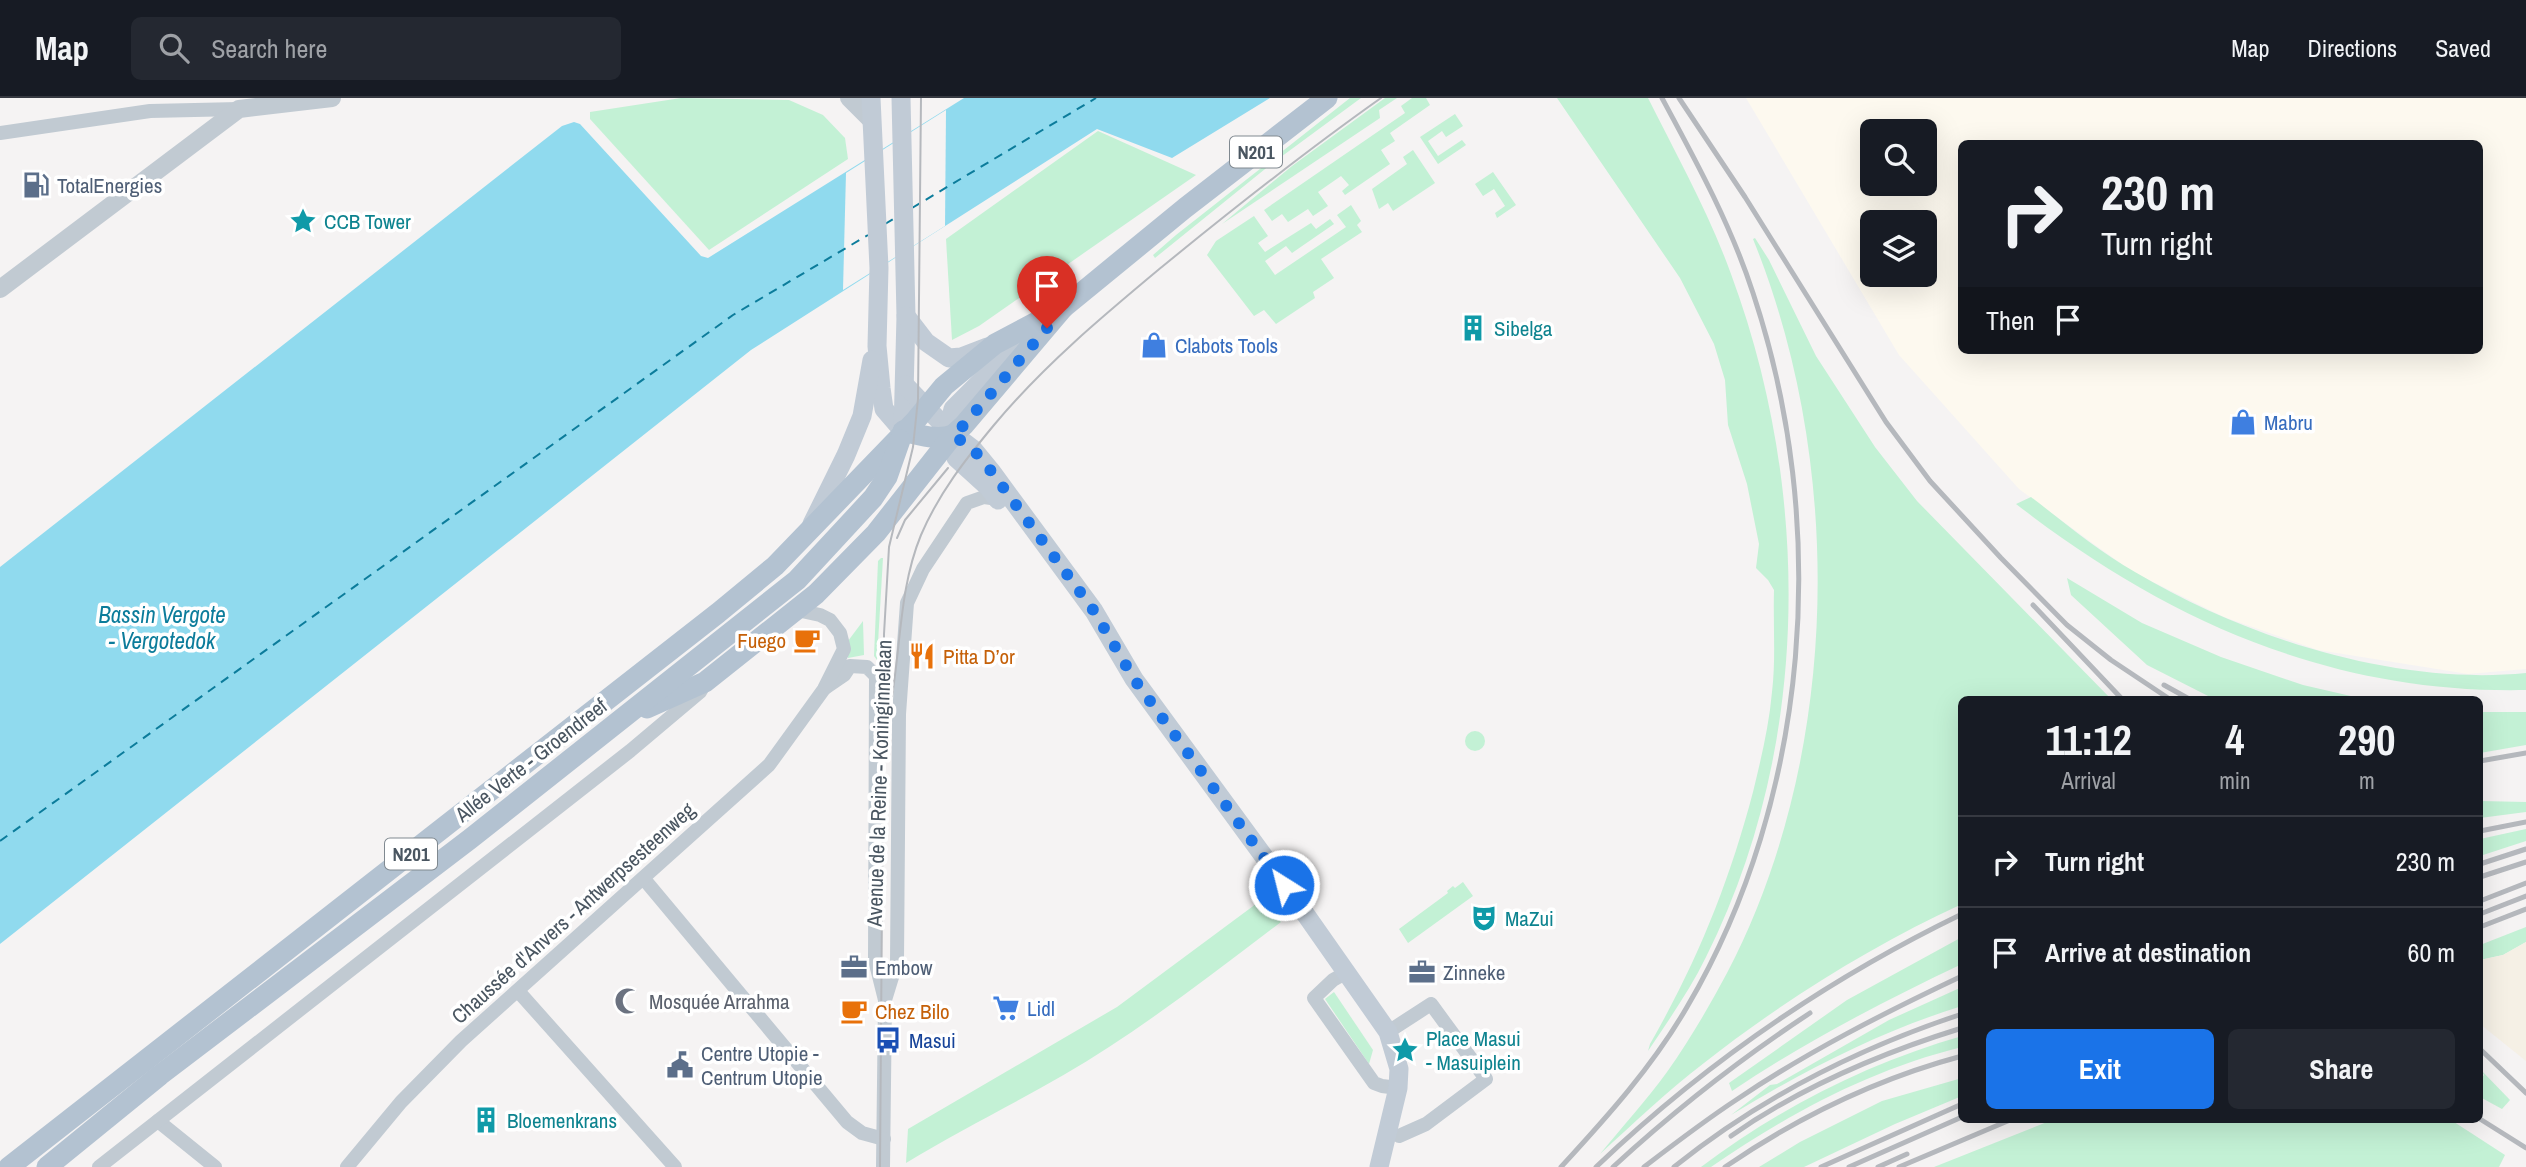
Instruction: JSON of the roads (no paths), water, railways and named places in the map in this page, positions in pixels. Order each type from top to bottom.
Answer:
[{"type":"main road","points":[[871,98],[879,268],[877,346],[884,409],[903,431],[922,436],[947,437],[951,432]]},
{"type":"main road","points":[[879,471],[903,431],[906,316],[901,98]]},
{"type":"main road","name":"N201","points":[[951,432],[973,415],[1063,308],[1185,208],[1327,98]]},
{"type":"main road","name":"N201","points":[[903,431],[944,386],[995,344],[1063,308]]},
{"type":"main road","points":[[906,316],[926,342],[949,358],[961,357],[995,344]]},
{"type":"main road","name":"N201","points":[[951,432],[953,409],[1028,334],[1034,323]]},
{"type":"main road","points":[[807,533],[846,456],[862,416],[869,372],[877,346]]},
{"type":"main road","points":[[905,385],[951,432],[973,449],[991,471],[1094,611],[1134,679],[1388,1032],[1399,1069],[1398,1088],[1379,1167]]},
{"type":"main road","points":[[951,432],[956,458],[998,499],[1117,662],[1134,679]]},
{"type":"main road","name":"Allée Verte - Groendreef","points":[[47,1167],[160,1075],[470,839],[628,714],[656,705],[705,682],[797,610],[876,533],[951,432]]},
{"type":"main road","name":"N201","points":[[628,714],[797,580],[868,504],[879,471]]},
{"type":"main road","name":"Allée Verte - Groendreef","points":[[9,1167],[718,613],[775,566],[807,533],[879,471]]},
{"type":"main road","points":[[1392,1167],[1399,1136],[1402,1101],[1398,1088]]},
{"type":"street","points":[[0,133],[150,111],[239,109],[332,98]]},
{"type":"street","points":[[849,98],[872,121]]},
{"type":"street","points":[[0,289],[239,109]]},
{"type":"street","name":"Avenue de la Reine - Koninginnelaan","points":[[885,1000],[897,961],[900,714],[908,603],[923,569],[967,503],[984,497],[998,499]]},
{"type":"street","points":[[797,610],[830,620],[840,633],[844,663]]},
{"type":"street","name":"Avenue de la Reine - Koninginnelaan","points":[[844,663],[867,667],[876,676],[875,960],[885,1000],[883,1167]]},
{"type":"street","name":"Chaussée d'Anvers - Antwerpsesteenweg","points":[[347,1167],[401,1102],[461,1041],[769,765],[824,689],[844,675],[844,663]]},
{"type":"street","name":"Allée Verte - Groendreef","points":[[99,1167],[630,751],[699,692],[705,682]]},
{"type":"street","points":[[644,879],[847,1122],[862,1133],[884,1139]]},
{"type":"street","points":[[1347,972],[1333,980],[1314,998],[1374,1083],[1398,1088]]},
{"type":"street","points":[[518,990],[675,1167]]},
{"type":"street","points":[[1388,1032],[1432,1004],[1486,1079],[1426,1124],[1399,1136]]},
{"type":"street","points":[[158,1121],[215,1167]]},
{"type":"water","name":"Bassin Vergote - Vergotedok","points":[[964,98],[1270,98],[1172,158],[1097,129],[751,350],[0,944],[0,567],[562,126],[574,122],[580,124],[701,256],[708,258]]},
{"type":"tram line","points":[[880,1167],[884,634],[889,547],[913,447],[918,399],[921,98]]},
{"type":"tram line","points":[[892,696],[905,594],[914,554],[936,505],[953,477],[983,438],[1033,382],[1118,304],[1270,180],[1381,98]]},
{"type":"tram line","points":[[897,538],[905,520],[948,468]]},
{"type":"railway","points":[[1561,1167],[1612,1110],[1674,1029],[1729,925],[1760,839],[1783,749],[1795,658],[1799,565],[1793,472],[1777,381],[1753,293],[1724,218],[1662,98]]},
{"type":"railway","points":[[1679,98],[1745,197],[1886,422],[1930,481],[2067,625],[2111,660],[2165,696]]},
{"type":"railway","points":[[2033,605],[2119,696]]},
{"type":"railway","points":[[2164,685],[2184,696]]},
{"type":"railway","points":[[2483,760],[2526,753]]},
{"type":"railway","points":[[2483,830],[2526,822]]},
{"type":"railway","points":[[2483,863],[2526,849]]},
{"type":"railway","points":[[2483,876],[2526,862]]},
{"type":"railway","points":[[2483,900],[2526,883]]},
{"type":"railway","points":[[2483,913],[2526,896]]},
{"type":"railway","points":[[2483,926],[2526,909]]},
{"type":"railway","points":[[1596,1167],[1679,1094],[1769,1027],[1863,967],[1958,916]]},
{"type":"railway","points":[[1644,1167],[1763,1082],[1818,1049],[1958,978]]},
{"type":"railway","points":[[1613,1167],[1708,1086],[1810,1013]]},
{"type":"railway","points":[[1674,1167],[1775,1097],[1884,1043],[1958,1015]]},
{"type":"railway","points":[[1731,1136],[1785,1102],[1842,1073],[1958,1029]]},
{"type":"railway","points":[[2483,1052],[2526,1093]]},
{"type":"railway","points":[[1725,1167],[1781,1132],[1839,1101],[1899,1076],[1958,1057]]},
{"type":"railway","points":[[1821,1167],[1958,1106]]},
{"type":"railway","points":[[1849,1167],[1958,1119]]},
{"type":"railway","points":[[2483,1121],[2526,1148]]},
{"type":"railway","points":[[1899,1167],[2003,1123]]},
{"type":"railway","points":[[1878,1167],[1907,1154]]},
{"type":"place","name":"TotalEnergies","points":[[36,185]]},
{"type":"place","name":"CCB Tower","points":[[303,221]]},
{"type":"place","name":"Sibelga","points":[[1473,328]]},
{"type":"place","name":"Clabots Tools","points":[[1154,345]]},
{"type":"place","name":"Mabru","points":[[2243,422]]},
{"type":"place","name":"Fuego","points":[[807,640]]},
{"type":"place","name":"Pitta D’or","points":[[922,656]]},
{"type":"place","name":"MaZui","points":[[1484,918]]},
{"type":"place","name":"Embow","points":[[854,967]]},
{"type":"place","name":"Zinneke","points":[[1422,972]]},
{"type":"place","name":"Mosquée Arrahma","points":[[628,1001]]},
{"type":"place","name":"Lidl","points":[[1006,1008]]},
{"type":"place","name":"Chez Bilo","points":[[854,1011]]},
{"type":"place","name":"Masui","points":[[888,1040]]},
{"type":"place","name":"Place Masui - Masuiplein","points":[[1405,1050]]},
{"type":"place","name":"Centre Utopie - Centrum Utopie","points":[[680,1065]]},
{"type":"place","name":"Bloemenkrans","points":[[486,1120]]}]
